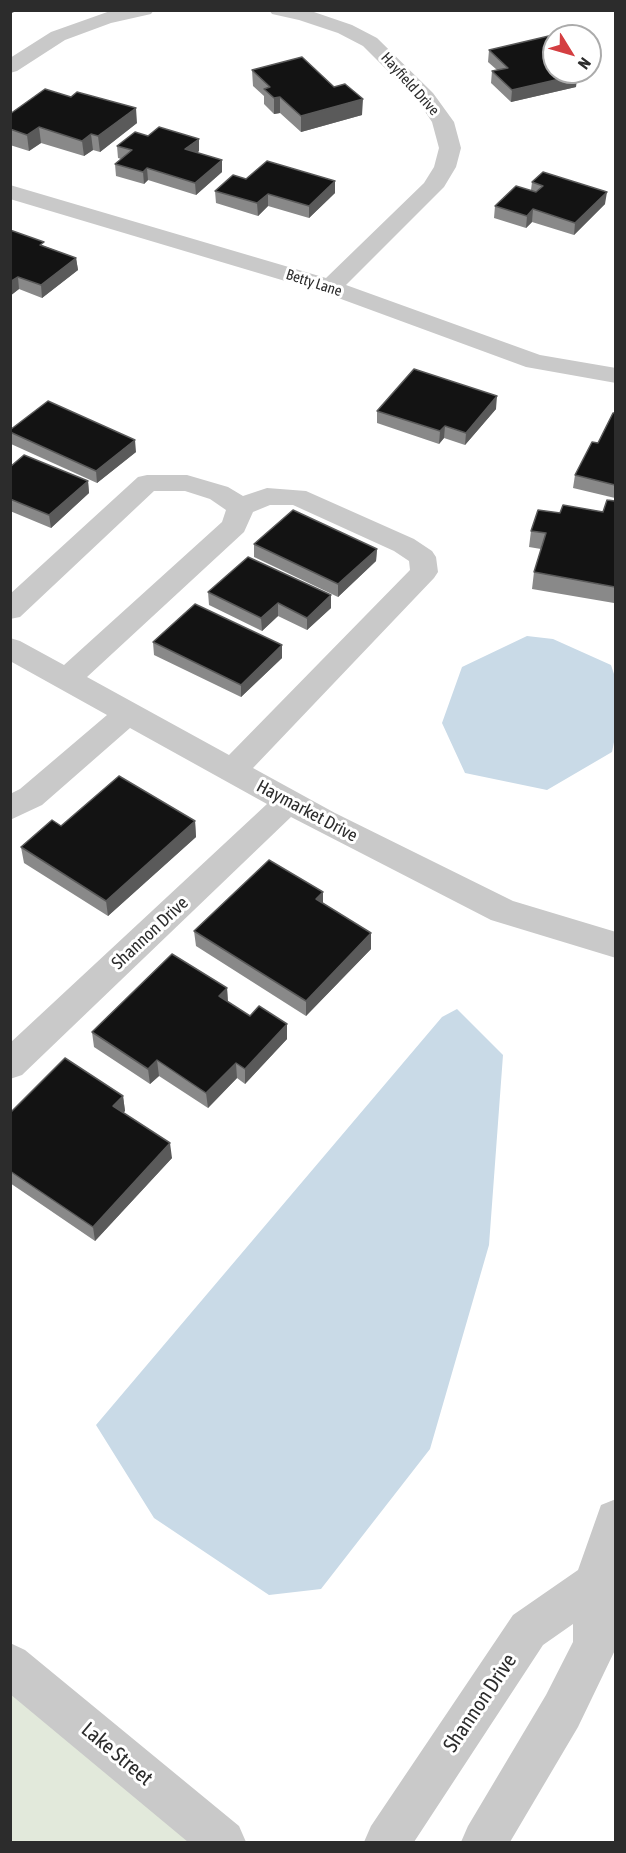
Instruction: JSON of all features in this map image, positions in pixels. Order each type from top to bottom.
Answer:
[{"type":"street","points":[[10,67],[58,36],[106,18],[144,10]]},
{"type":"street","name":"Hayfield Drive","points":[[279,10],[304,15],[345,29],[370,42],[426,97],[443,122],[450,148],[445,167],[433,187],[330,286]]},
{"type":"street","name":"Betty Lane","points":[[10,192],[330,286],[535,362],[615,376]]},
{"type":"street","points":[[10,610],[147,483],[187,483],[219,493],[241,507]]},
{"type":"street","points":[[66,680],[234,526],[241,507],[267,496],[297,497],[404,545],[422,557],[424,572],[232,771]]},
{"type":"street","name":"Haymarket Drive","points":[[10,648],[232,771],[503,911],[615,945]]},
{"type":"street","points":[[10,808],[31,797],[127,714]]},
{"type":"street","name":"Shannon Drive","points":[[10,1065],[289,801]]},
{"type":"street","points":[[484,1842],[562,1711],[595,1645],[595,1584],[615,1519]]},
{"type":"street","name":"Shannon Drive","points":[[387,1842],[528,1630],[595,1584]]},
{"type":"street","name":"Lake Street","points":[[10,1665],[223,1842]]},
{"type":"shaded area","points":[[11,1675],[209,1842],[11,1842]]},
{"type":"water","points":[[527,636],[553,639],[611,665],[615,677],[615,737],[612,752],[547,790],[465,773],[442,723],[462,667]]},
{"type":"water","points":[[457,1009],[503,1055],[489,1245],[430,1449],[321,1589],[269,1595],[154,1518],[96,1425],[442,1017]]},
{"type":"building","points":[[542,38],[542,83],[512,90],[492,71],[508,68],[489,50]]},
{"type":"building","points":[[302,57],[334,87],[345,84],[363,99],[301,116],[280,97],[274,98],[264,89],[270,87],[252,70]]},
{"type":"building","points":[[45,89],[71,97],[77,92],[136,108],[98,136],[91,134],[82,141],[39,127],[27,135],[10,129],[10,114]]},
{"type":"building","points":[[159,127],[199,139],[185,149],[222,160],[195,183],[147,168],[143,172],[115,164],[132,150],[117,146],[135,132],[148,136]]},
{"type":"building","points":[[267,161],[335,181],[309,206],[268,194],[257,203],[215,191],[233,175],[246,179]]},
{"type":"building","points":[[543,172],[607,192],[575,223],[533,209],[527,216],[495,206],[516,186],[536,192],[543,186],[532,182]]},
{"type":"building","points":[[10,230],[44,242],[40,245],[76,258],[41,285],[18,277],[10,282]]},
{"type":"building","points":[[414,369],[497,396],[466,433],[445,426],[440,431],[377,411]]},
{"type":"building","points":[[48,401],[135,440],[96,471],[10,432]]},
{"type":"building","points":[[615,413],[615,485],[575,475],[592,442],[598,443]]},
{"type":"building","points":[[24,455],[88,481],[49,515],[10,499],[10,467]]},
{"type":"building","points":[[607,500],[615,501],[615,587],[534,572],[546,533],[531,531],[538,510],[560,513],[563,505],[603,512]]},
{"type":"building","points":[[293,510],[377,549],[338,584],[254,544]]},
{"type":"building","points":[[248,557],[331,595],[307,618],[278,603],[261,618],[208,592]]},
{"type":"building","points":[[195,604],[282,645],[241,685],[153,642]]},
{"type":"building","points":[[119,776],[195,821],[106,901],[21,847],[52,820],[61,826]]},
{"type":"building","points":[[269,860],[323,892],[316,899],[371,933],[306,1001],[194,931]]},
{"type":"building","points":[[172,954],[227,988],[219,996],[250,1016],[259,1006],[287,1024],[245,1069],[236,1063],[206,1093],[157,1060],[148,1069],[92,1032]]},
{"type":"building","points":[[65,1058],[123,1096],[113,1106],[170,1143],[93,1227],[10,1171],[10,1113]]}]
